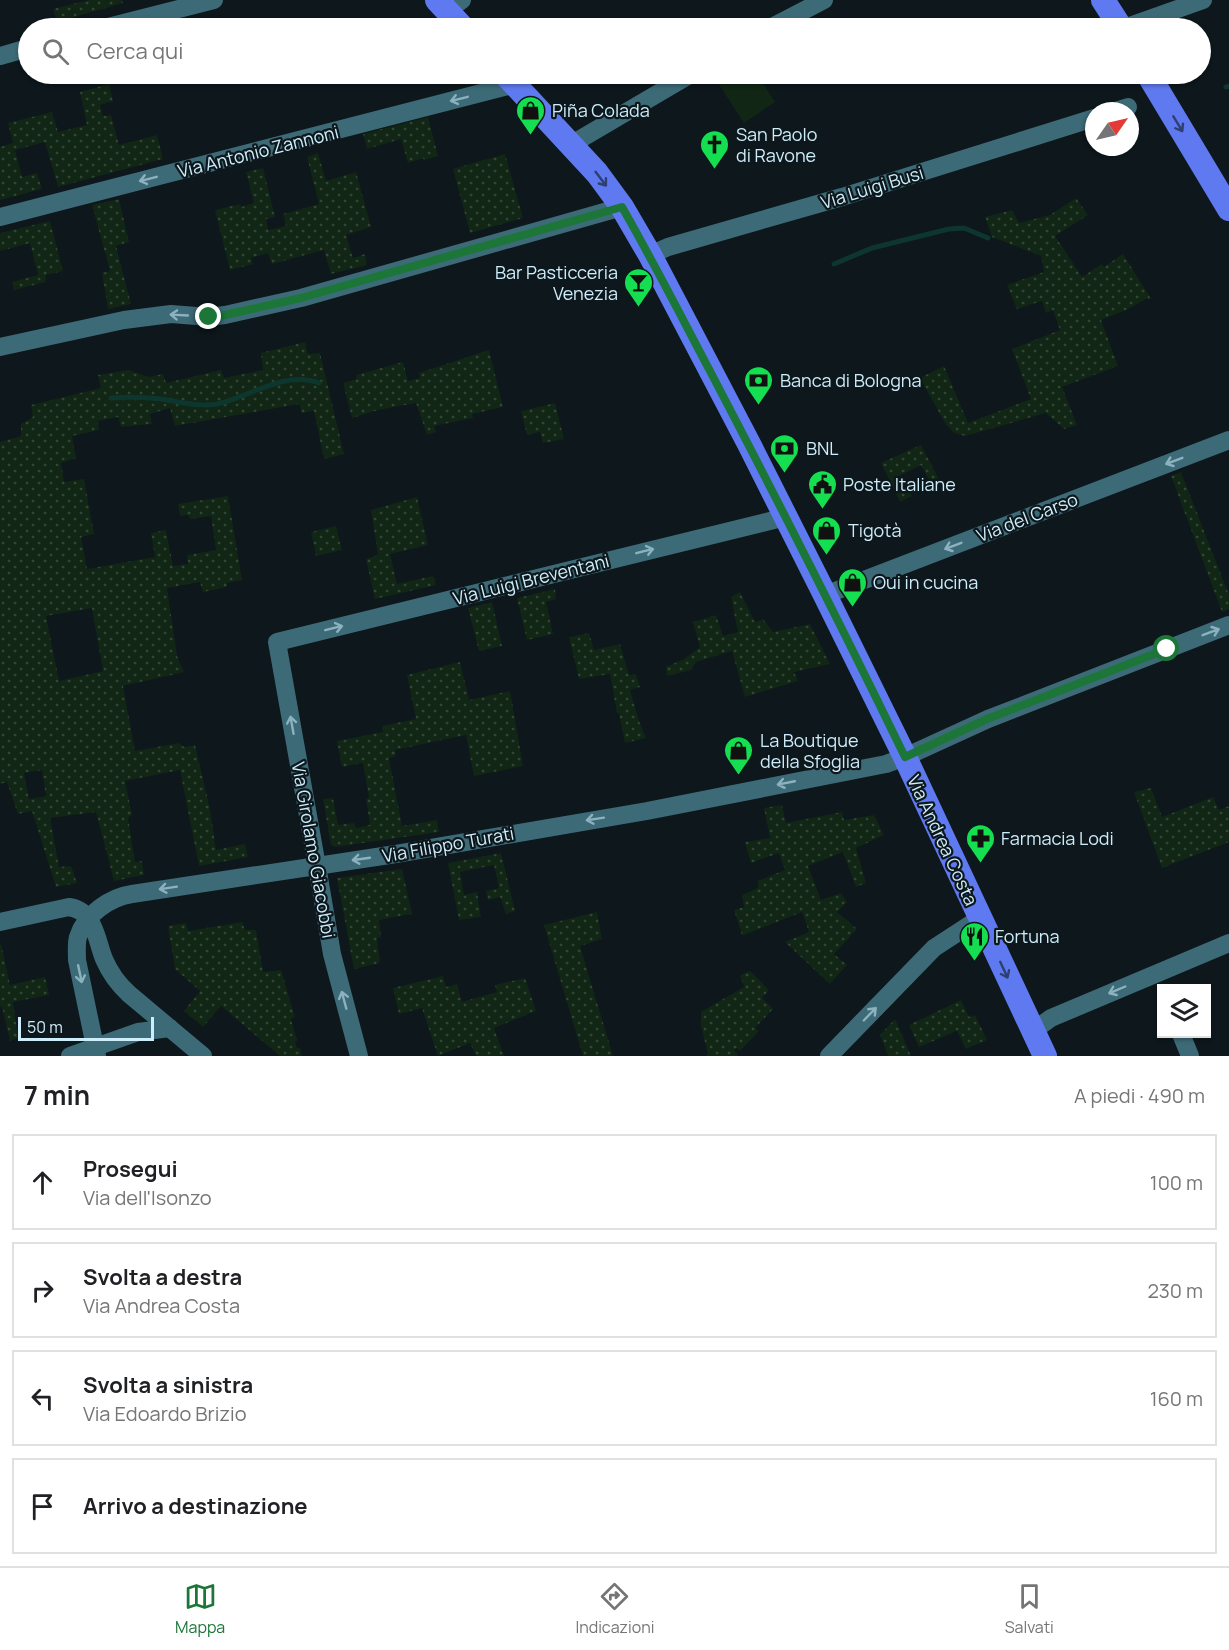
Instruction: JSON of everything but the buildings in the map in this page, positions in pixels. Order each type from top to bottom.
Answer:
[{"type":"main road","points":[[1104,0],[1116,18]]},
{"type":"main road","points":[[448,4],[457,18]]},
{"type":"main road","name":"Via Andrea Costa","points":[[516,84],[597,173],[622,207],[650,255],[786,517],[905,757],[1045,1056]]},
{"type":"main road","points":[[1154,84],[1229,209]]},
{"type":"street","points":[[143,18],[214,0]]},
{"type":"street","points":[[1151,18],[1203,0]]},
{"type":"street","points":[[787,18],[814,2]]},
{"type":"street","points":[[0,56],[18,51]]},
{"type":"street","name":"Via Antonio Zannoni","points":[[0,217],[492,84]]},
{"type":"street","points":[[572,144],[674,84]]},
{"type":"street","name":"Via Luigi Busi","points":[[650,255],[668,247],[842,197],[1085,121]]},
{"type":"street","points":[[0,347],[124,320],[171,314],[209,317],[301,298],[622,207]]},
{"type":"street","name":"Via del Carso","points":[[825,595],[1229,440]]},
{"type":"street","name":"Via Luigi Breventani","points":[[277,642],[786,517]]},
{"type":"street","name":"Via Filippo Turati","points":[[89,919],[104,904],[123,895],[396,854],[647,811],[886,764],[987,719],[1229,625]]},
{"type":"street","name":"Via Girolamo Giacobbi","points":[[277,642],[332,954],[359,1056]]},
{"type":"street","points":[[0,922],[69,907],[84,912],[89,919],[104,959],[119,984],[203,1056]]},
{"type":"street","points":[[829,1056],[934,948],[980,918]]},
{"type":"street","points":[[89,919],[78,938],[77,960],[96,1052]]},
{"type":"street","points":[[1033,1031],[1051,1018],[1160,980],[1229,943]]},
{"type":"street","points":[[70,1056],[96,1052],[138,1032],[170,1028]]},
{"type":"street","points":[[1183,1038],[1190,1056]]},
{"type":"green space","points":[[89,0],[122,0],[123,3],[71,18],[56,18],[53,9]]},
{"type":"green space","points":[[109,84],[113,101],[100,105],[103,116],[111,115],[119,145],[157,135],[163,159],[58,187],[45,142],[15,150],[22,177],[37,173],[42,189],[0,200],[0,147],[13,143],[8,123],[52,112],[58,132],[87,125],[80,92]]},
{"type":"green space","points":[[719,84],[763,84],[775,102],[744,123]]},
{"type":"green space","points":[[428,117],[438,156],[408,163],[401,139],[367,149],[363,134]]},
{"type":"green space","points":[[318,153],[326,181],[356,172],[371,227],[346,235],[353,258],[365,254],[367,265],[331,274],[324,250],[272,264],[268,253],[251,258],[253,264],[230,270],[215,210],[254,203],[246,172],[263,168],[275,217],[266,219],[268,230],[286,226],[283,214],[319,204],[307,157]]},
{"type":"green space","points":[[505,154],[523,218],[470,233],[453,169]]},
{"type":"green space","points":[[1076,198],[1088,215],[1055,236],[1082,277],[1102,264],[1104,267],[1123,254],[1151,299],[1146,299],[1101,320],[1118,366],[1062,387],[1077,425],[1064,429],[1046,413],[965,436],[954,433],[945,423],[920,378],[944,366],[968,423],[1031,399],[1012,349],[1060,330],[1053,310],[1046,313],[1042,301],[1017,309],[1007,285],[1044,272],[1041,256],[992,237],[985,217],[1012,210],[1019,223],[1050,215]]},
{"type":"green space","points":[[119,199],[129,242],[116,246],[131,304],[108,309],[102,273],[110,271],[92,205]]},
{"type":"green space","points":[[50,221],[63,271],[46,275],[46,282],[14,290],[12,282],[38,275],[30,243],[0,251],[0,233]]},
{"type":"green space","points":[[305,342],[308,354],[320,353],[344,454],[324,459],[314,411],[302,413],[299,404],[175,426],[170,408],[150,414],[152,424],[121,427],[118,417],[98,421],[99,430],[72,436],[76,458],[61,463],[64,482],[84,479],[94,534],[81,537],[87,569],[155,557],[151,533],[166,530],[173,566],[188,564],[187,555],[216,550],[211,516],[190,519],[188,515],[180,516],[178,504],[228,496],[242,580],[227,583],[227,587],[203,592],[200,582],[167,588],[177,656],[184,672],[123,686],[135,751],[179,743],[184,747],[195,745],[210,809],[216,850],[245,844],[248,857],[199,866],[180,770],[125,781],[132,815],[128,818],[135,862],[142,861],[144,875],[114,881],[96,812],[50,818],[59,867],[71,866],[77,883],[56,887],[32,811],[18,814],[7,782],[0,784],[0,442],[21,436],[21,424],[33,417],[31,405],[101,388],[98,375],[128,370],[149,377],[163,374],[166,383],[221,370],[224,378],[263,370],[261,353]],"holes":[[[92,608],[103,671],[59,681],[46,616]],[[42,770],[46,796],[29,799],[24,773]]]},
{"type":"green space","points":[[489,350],[503,407],[472,414],[473,418],[434,426],[436,432],[427,435],[416,403],[378,410],[352,418],[343,383],[357,379],[356,375],[403,362],[408,381],[420,378],[419,373]]},
{"type":"green space","points":[[555,403],[564,439],[543,443],[540,432],[527,435],[521,411]]},
{"type":"green space","points":[[921,445],[942,485],[927,492],[923,484],[929,480],[921,465],[895,478],[902,492],[909,489],[912,496],[900,502],[881,463]]},
{"type":"green space","points":[[1181,472],[1229,595],[1229,609],[1222,612],[1171,476]]},
{"type":"green space","points":[[417,497],[428,545],[390,554],[397,584],[433,576],[436,585],[375,599],[366,559],[378,555],[371,510]]},
{"type":"green space","points":[[336,526],[342,550],[316,556],[311,532]]},
{"type":"green space","points":[[555,589],[556,599],[546,602],[553,634],[527,640],[517,598]]},
{"type":"green space","points":[[740,592],[755,622],[763,619],[773,632],[810,624],[830,664],[794,672],[798,681],[745,697],[732,651],[696,662],[691,670],[667,676],[666,667],[684,659],[700,647],[693,622],[716,615],[723,636],[738,632],[731,597]]},
{"type":"green space","points":[[492,602],[502,646],[479,651],[468,608]]},
{"type":"green space","points":[[589,633],[594,650],[620,644],[629,675],[636,674],[640,687],[630,690],[646,738],[625,743],[610,674],[579,679],[569,637]]},
{"type":"green space","points":[[460,662],[469,700],[510,691],[523,766],[474,776],[466,735],[395,750],[396,756],[389,758],[402,826],[437,820],[439,832],[335,847],[331,845],[323,799],[333,798],[338,825],[354,823],[356,828],[370,825],[366,799],[369,798],[363,763],[342,767],[337,741],[383,732],[382,726],[416,719],[407,675]]},
{"type":"green space","points":[[1151,788],[1162,817],[1213,797],[1219,810],[1229,806],[1229,842],[1162,868],[1134,792]]},
{"type":"green space","points":[[782,805],[786,823],[842,812],[844,820],[874,815],[884,835],[856,848],[866,883],[856,887],[843,852],[808,866],[821,900],[841,893],[847,902],[837,912],[857,929],[834,954],[847,965],[830,984],[785,942],[809,932],[802,912],[742,935],[734,910],[744,907],[742,895],[758,888],[758,881],[785,870],[779,853],[751,863],[745,842],[770,838],[764,808]]},
{"type":"green space","points":[[501,853],[515,911],[506,914],[500,897],[488,900],[486,891],[499,888],[494,865],[460,872],[464,895],[477,892],[481,917],[459,920],[448,863]]},
{"type":"green space","points":[[402,869],[412,914],[379,920],[381,937],[377,938],[380,963],[354,969],[337,878]]},
{"type":"green space","points":[[597,912],[602,939],[580,946],[613,1056],[583,1056],[544,925]]},
{"type":"green space","points":[[242,922],[245,930],[256,930],[263,972],[281,970],[295,1017],[291,1019],[297,1040],[295,1041],[302,1056],[280,1056],[221,1006],[203,1027],[184,1011],[200,991],[175,969],[168,926],[186,923],[188,931]]},
{"type":"green space","points":[[1,944],[10,985],[45,977],[49,995],[13,1002],[18,1038],[10,1041],[2,1007],[0,1007]]},
{"type":"green space","points":[[750,971],[769,990],[762,998],[773,1009],[755,1028],[759,1031],[740,1051],[737,1048],[734,1050],[737,1056],[707,1056],[701,1026],[701,1012],[744,987],[740,975]]},
{"type":"green space","points":[[443,976],[446,987],[457,984],[462,1002],[497,992],[495,985],[525,978],[536,1011],[494,1028],[504,1056],[476,1056],[470,1043],[438,1056],[422,1008],[399,1014],[393,988]]},
{"type":"green space","points":[[961,1000],[969,1017],[975,1015],[987,1040],[966,1049],[957,1031],[919,1047],[909,1025]]},
{"type":"green space","points":[[895,1019],[911,1056],[888,1056],[880,1035]]},
{"type":"waterway","points":[[834,264],[872,248],[949,229],[964,228],[988,238]]},
{"type":"waterway","points":[[111,398],[149,398],[210,405],[229,401],[280,382],[306,380],[319,383]]},
{"type":"place","name":"Piña Colada","points":[[531,136]]},
{"type":"place","name":"San Paolo di Ravone","points":[[715,170]]},
{"type":"place","name":"Bar Pasticceria Venezia","points":[[639,308]]},
{"type":"place","name":"Banca di Bologna","points":[[759,406]]},
{"type":"place","name":"BNL","points":[[785,474]]},
{"type":"place","name":"Poste Italiane","points":[[822,510]]},
{"type":"place","name":"Tigotà","points":[[827,556]]},
{"type":"place","name":"Oui in cucina","points":[[852,608]]},
{"type":"place","name":"La Boutique della Sfoglia","points":[[739,776]]},
{"type":"place","name":"Farmacia Lodi","points":[[980,864]]},
{"type":"place","name":"Fortuna","points":[[974,962]]},
{"type":"route","points":[[209,317],[301,298],[622,207],[650,255],[749,444],[905,757],[987,719],[1167,649]]}]
